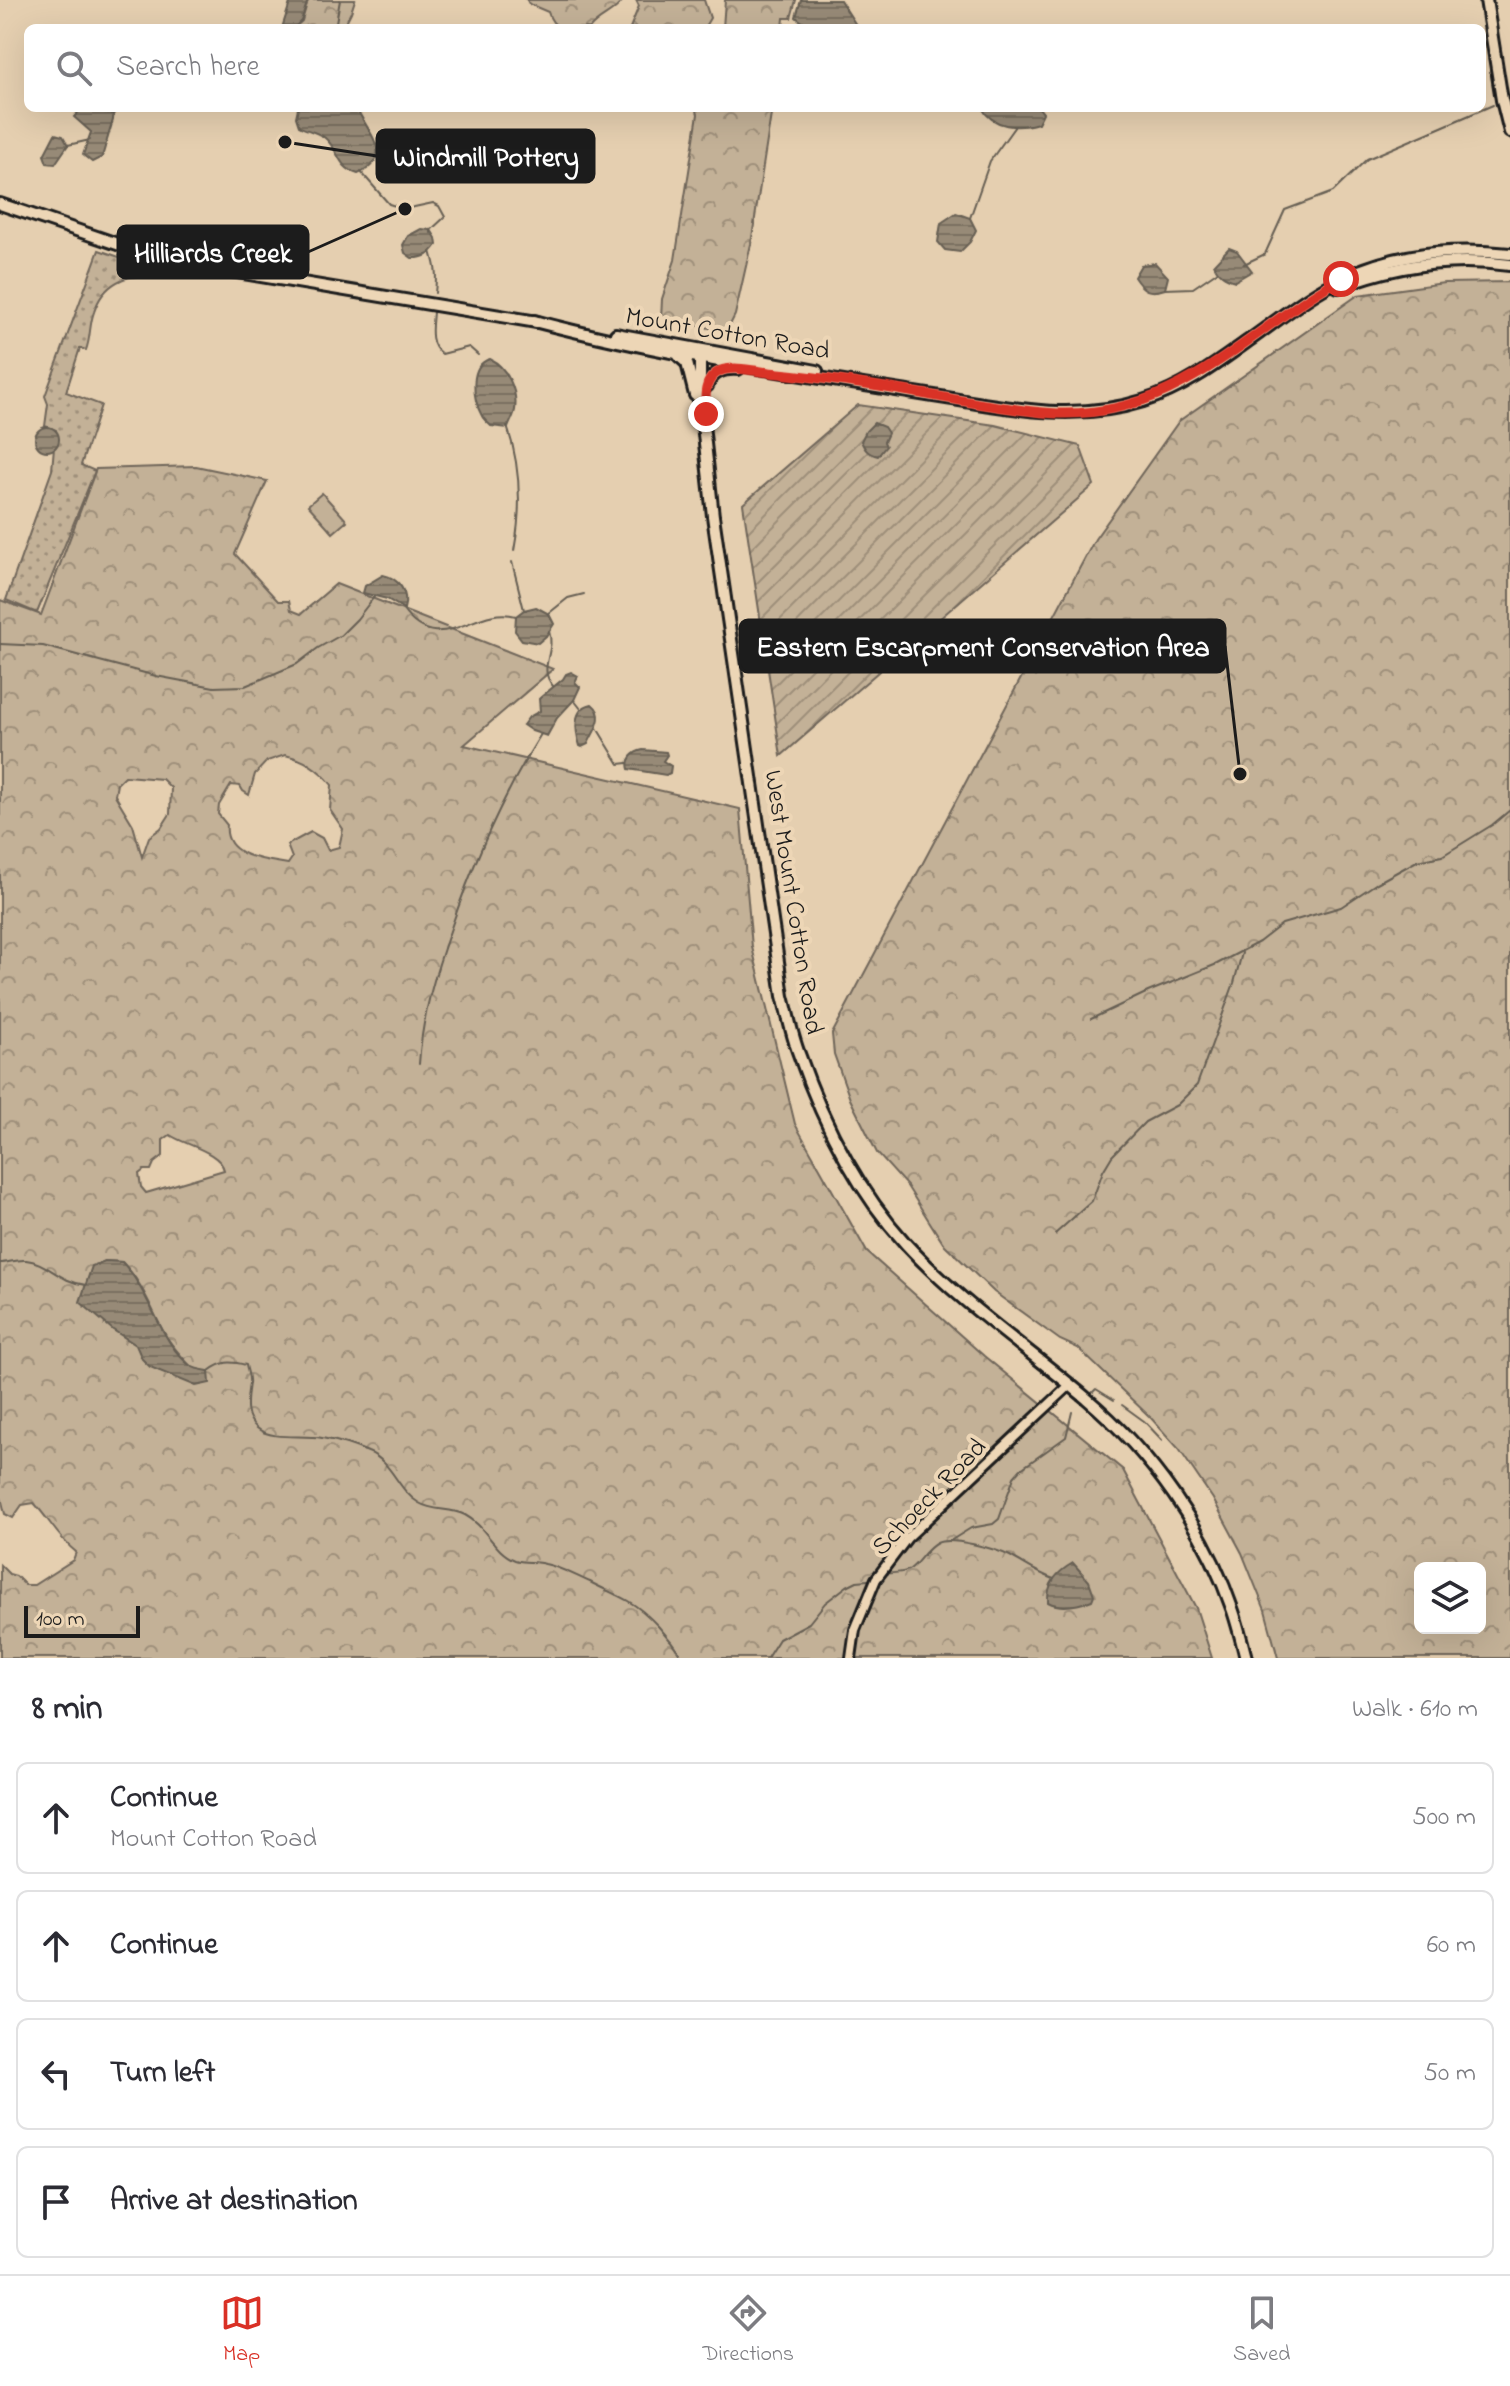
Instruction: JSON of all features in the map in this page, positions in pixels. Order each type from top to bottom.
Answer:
[{"type":"main road","points":[[1486,0],[1510,132]]},
{"type":"main road","name":"Mount Cotton Road","points":[[0,204],[183,263],[586,328],[796,375],[1055,413],[1125,406],[1161,394],[1197,377],[1296,306],[1357,272],[1414,255],[1466,251],[1510,254]]},
{"type":"main road","points":[[1414,255],[1454,245],[1510,247]]},
{"type":"main road","points":[[1296,306],[1353,281],[1410,266],[1462,261],[1510,265]]},
{"type":"main road","name":"Mount Cotton Road","points":[[534,321],[668,352],[703,354],[892,385],[912,392]]},
{"type":"main road","points":[[668,352],[680,356],[687,363],[701,420]]},
{"type":"main road","points":[[701,420],[703,354]]},
{"type":"main road","points":[[703,354],[707,386]]},
{"type":"main road","points":[[701,420],[707,386],[712,376],[727,369],[796,375]]},
{"type":"main road","name":"West Mount Cotton Road","points":[[701,420],[783,996],[798,1053],[842,1154],[904,1242],[942,1280],[1108,1418],[1151,1463],[1183,1509],[1211,1558],[1228,1597],[1246,1658]]},
{"type":"street","name":"Schoeck Road","points":[[851,1658],[855,1630],[876,1579],[907,1538],[1070,1385]]},
{"type":"green space","points":[[308,0],[355,0],[345,24],[299,24]]},
{"type":"green space","points":[[527,0],[623,0],[594,24],[555,24],[548,12],[529,4]]},
{"type":"green space","points":[[636,0],[704,0],[710,18],[706,24],[632,24],[639,6]]},
{"type":"green space","points":[[725,0],[796,0],[791,18],[784,18],[783,24],[723,24]]},
{"type":"green space","points":[[771,112],[751,244],[735,315],[727,331],[661,320],[662,299],[675,260],[698,114]]},
{"type":"green space","points":[[99,250],[157,270],[154,277],[125,278],[103,294],[94,312],[86,350],[80,348],[66,392],[101,405],[81,465],[95,471],[37,613],[6,600],[52,470],[54,447],[58,442],[56,430],[45,426],[48,404],[45,396]]},
{"type":"green space","points":[[1510,282],[1510,1658],[1278,1658],[1265,1610],[1242,1553],[1213,1499],[1179,1449],[1078,1348],[1060,1340],[994,1292],[943,1243],[907,1186],[877,1153],[850,1099],[834,1054],[832,1034],[1095,539],[1179,421],[1358,295],[1444,283]]},
{"type":"green space","points":[[858,405],[995,425],[1080,446],[1094,485],[781,756],[743,504]]},
{"type":"green space","points":[[196,466],[267,481],[235,554],[278,601],[289,601],[291,610],[301,614],[336,584],[553,669],[464,745],[740,809],[752,947],[795,1124],[867,1252],[984,1356],[1123,1470],[1196,1608],[1212,1658],[0,1658],[0,1565],[25,1585],[34,1585],[73,1560],[76,1552],[34,1503],[22,1505],[13,1518],[5,1514],[0,1493],[0,600],[41,615],[96,469]],"holes":[[[285,755],[299,759],[317,770],[332,785],[330,810],[343,829],[339,847],[328,850],[322,838],[311,832],[287,845],[292,858],[288,864],[247,855],[232,844],[227,825],[218,814],[219,805],[231,785],[240,786],[249,795],[255,774],[267,761]],[[125,776],[162,779],[171,788],[170,814],[161,828],[149,837],[142,857],[133,825],[115,795],[117,784]],[[170,1135],[201,1150],[216,1158],[224,1170],[146,1193],[141,1187],[139,1174],[151,1170],[163,1156],[163,1140]],[[105,1261],[122,1262],[129,1270],[167,1338],[192,1368],[165,1372],[142,1358]]]},
{"type":"green space","points":[[322,493],[347,521],[333,533],[308,505]]},
{"type":"shaded area","points":[[291,0],[308,0],[298,24],[283,24]]},
{"type":"shaded area","points":[[801,0],[840,0],[855,24],[807,24],[796,17]]},
{"type":"shaded area","points":[[78,112],[114,112],[102,157],[92,162],[83,155],[91,132],[74,117]]},
{"type":"shaded area","points":[[297,112],[359,112],[376,146],[375,161],[358,174],[352,171],[325,138],[299,126]]},
{"type":"shaded area","points":[[985,112],[1043,113],[1038,123],[1022,126],[999,123]]},
{"type":"shaded area","points":[[55,134],[63,136],[68,145],[55,164],[47,163],[44,155]]},
{"type":"shaded area","points":[[956,213],[970,218],[976,230],[960,252],[945,250],[938,242],[941,223]]},
{"type":"shaded area","points":[[421,229],[431,230],[437,245],[426,255],[412,258],[405,253],[403,245],[408,236]]},
{"type":"shaded area","points":[[1229,248],[1237,251],[1252,271],[1235,281],[1222,275],[1214,264]]},
{"type":"shaded area","points":[[1155,263],[1168,277],[1165,289],[1151,291],[1134,277],[1141,265]]},
{"type":"shaded area","points":[[490,359],[502,368],[513,388],[515,410],[508,428],[491,426],[476,401],[475,375],[478,368]]},
{"type":"shaded area","points":[[874,423],[884,427],[888,433],[884,442],[886,446],[878,456],[867,451],[861,441]]},
{"type":"shaded area","points":[[47,427],[58,434],[59,439],[52,450],[47,451],[36,444],[35,439],[42,428]]},
{"type":"shaded area","points":[[383,575],[394,579],[401,587],[405,597],[404,609],[387,599],[363,593],[365,586]]},
{"type":"shaded area","points":[[536,607],[549,614],[554,624],[538,643],[522,640],[515,631],[516,616]]},
{"type":"shaded area","points":[[571,672],[578,676],[575,682],[580,687],[547,736],[523,725],[540,711],[539,699]]},
{"type":"shaded area","points":[[592,704],[599,713],[598,723],[588,744],[582,747],[576,727],[578,715]]},
{"type":"shaded area","points":[[643,750],[666,752],[663,761],[671,766],[670,773],[629,769],[631,756]]},
{"type":"shaded area","points":[[105,1261],[122,1262],[172,1345],[191,1366],[209,1371],[210,1383],[196,1386],[150,1367],[142,1359],[136,1345],[80,1302],[92,1266]]},
{"type":"shaded area","points":[[1073,1563],[1089,1581],[1094,1595],[1092,1600],[1070,1606],[1048,1602],[1054,1579]]},
{"type":"waterway","points":[[336,24],[340,0]]},
{"type":"waterway","points":[[1486,108],[1493,105]]},
{"type":"waterway","points":[[1244,264],[1265,254],[1285,210],[1333,192],[1367,159],[1477,112]]},
{"type":"waterway","points":[[970,218],[990,161],[1015,126]]},
{"type":"waterway","points":[[68,145],[90,140]]},
{"type":"waterway","points":[[361,172],[389,204],[405,209],[433,203],[439,206],[445,217],[431,233]]},
{"type":"waterway","points":[[431,251],[436,272],[435,293]]},
{"type":"waterway","points":[[1165,289],[1193,288],[1218,271]]},
{"type":"waterway","points":[[433,312],[432,335],[435,346],[442,354],[469,347],[478,355]]},
{"type":"waterway","points":[[507,426],[519,488],[514,551]]},
{"type":"waterway","points":[[512,562],[526,610]]},
{"type":"waterway","points":[[548,614],[568,598],[584,594]]},
{"type":"waterway","points":[[0,644],[43,646],[156,676],[214,687],[245,686],[297,664],[341,635],[374,597]]},
{"type":"waterway","points":[[402,609],[416,624],[443,631],[486,617],[501,614],[516,616]]},
{"type":"waterway","points":[[549,631],[547,673],[553,686]]},
{"type":"waterway","points":[[574,700],[581,709]]},
{"type":"waterway","points":[[597,728],[619,764],[628,763]]},
{"type":"waterway","points":[[419,1064],[430,995],[460,903],[502,804],[541,734]]},
{"type":"waterway","points":[[1091,1019],[1217,964],[1259,942],[1282,924],[1341,907],[1417,861],[1442,856],[1510,810]]},
{"type":"waterway","points":[[1055,1234],[1092,1201],[1112,1156],[1145,1122],[1177,1105],[1197,1085],[1242,953]]},
{"type":"waterway","points":[[0,1263],[34,1262],[68,1280],[86,1285]]},
{"type":"waterway","points":[[209,1371],[226,1363],[246,1365],[248,1413],[257,1428],[271,1434],[334,1441],[376,1456],[412,1498],[425,1506],[465,1515],[479,1525],[507,1556],[562,1569],[636,1606],[658,1626],[683,1658]]},
{"type":"waterway","points":[[1092,1393],[1096,1389],[1114,1400]]},
{"type":"waterway","points":[[1122,1405],[1144,1421],[1162,1440]]},
{"type":"waterway","points":[[950,1541],[971,1528],[993,1524],[999,1519],[1014,1477],[1066,1437],[1072,1412]]},
{"type":"waterway","points":[[886,1574],[907,1571],[937,1543],[952,1541],[1003,1553],[1054,1579]]},
{"type":"waterway","points":[[767,1658],[779,1639],[809,1623],[825,1603],[847,1586],[868,1580]]},
{"type":"place","name":"Windmill Pottery","points":[[285,142]]},
{"type":"place","name":"Hilliards Creek","points":[[405,209]]},
{"type":"place","name":"Eastern Escarpment Conservation Area","points":[[1240,774]]},
{"type":"route","points":[[706,414],[705,398],[709,380],[727,369],[796,375],[1037,412],[1088,412],[1125,406],[1197,377],[1316,292],[1341,279]]}]
